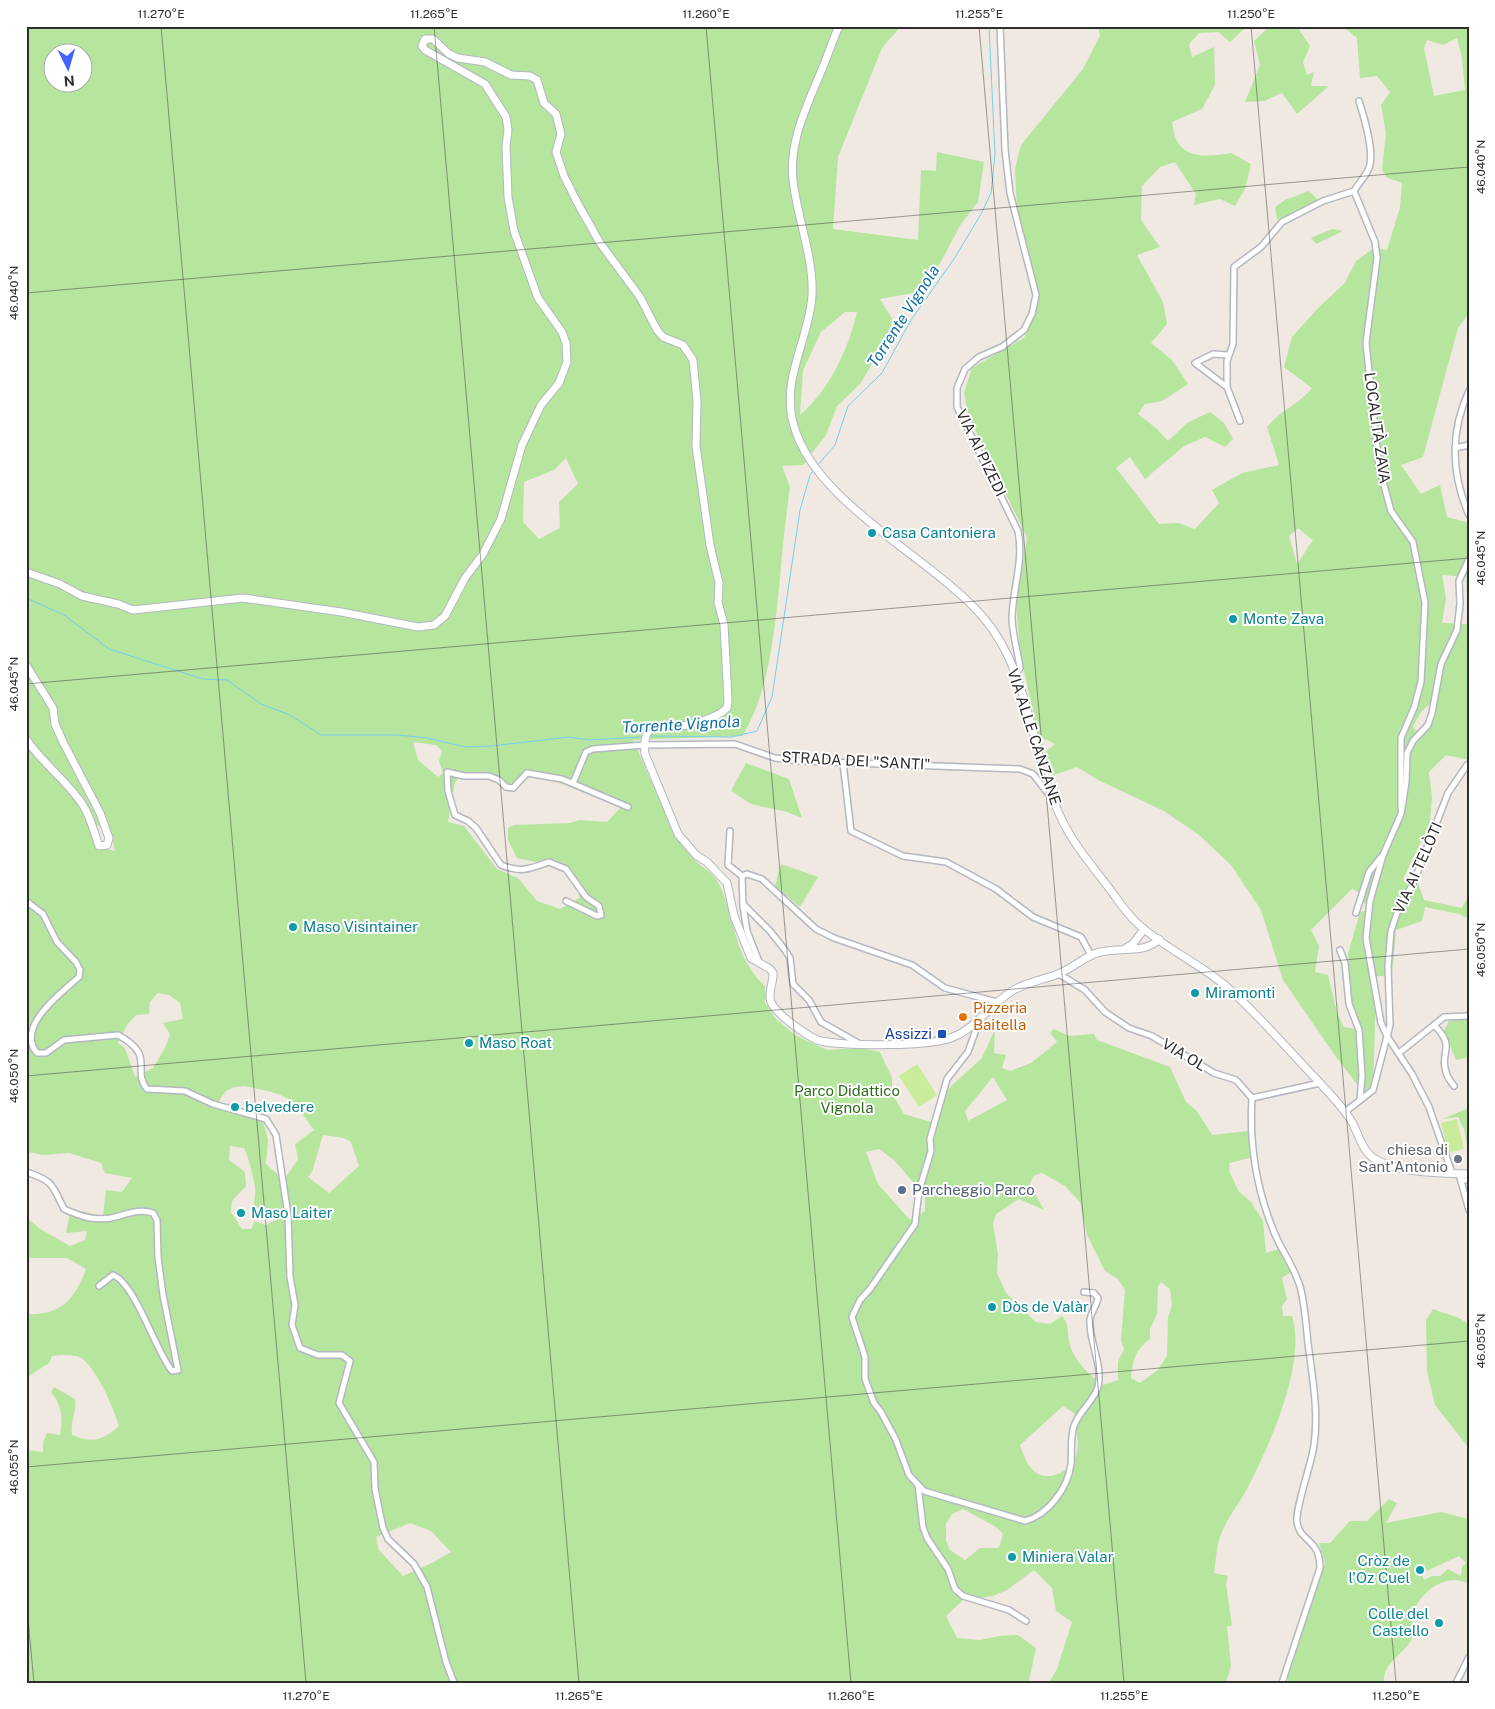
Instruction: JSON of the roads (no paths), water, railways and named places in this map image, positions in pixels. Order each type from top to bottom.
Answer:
[{"type":"street","name":"VIA ALLE CANZANE","points":[[839,26],[802,118],[792,160],[792,179],[811,275],[812,296],[808,318],[791,381],[792,421],[806,454],[820,474],[879,530],[962,595],[986,619],[1005,650],[1016,674],[1045,781],[1054,802],[1077,846],[1127,912],[1144,929],[1227,987],[1320,1083],[1345,1112],[1364,1148],[1372,1158],[1389,1166],[1457,1176],[1469,1174]]},
{"type":"street","name":"VIA AI PIZEDI","points":[[1000,26],[1010,194],[1036,295],[1032,314],[1024,330],[1002,347],[979,358],[965,369],[958,388],[957,407],[1018,531],[1020,543],[1019,567],[1012,618],[1020,668],[1016,674]]},
{"type":"street","points":[[26,572],[60,584],[82,596],[118,604],[133,610],[243,598],[341,612],[418,627],[434,624],[445,616],[465,578],[484,554],[501,518],[522,445],[541,405],[559,383],[567,362],[567,353],[562,332],[538,298],[514,231],[508,197],[506,147],[508,128],[506,117],[485,84],[425,50],[423,42],[428,37],[437,41],[450,54],[458,58],[492,64],[511,75],[530,76],[537,80],[544,103],[556,114],[561,134],[556,152],[564,176],[578,204],[600,243],[640,297],[657,330],[663,337],[683,345],[693,360],[697,401],[696,446],[710,545],[719,584],[718,602],[724,625],[728,700],[727,708],[715,716],[668,728],[658,725],[645,739],[645,754],[673,824],[682,841],[727,882],[741,936],[751,958],[770,968],[773,973],[770,994],[771,1003],[793,1024],[810,1036],[822,1041],[861,1044],[934,1042],[952,1038],[964,1032],[997,1002],[1018,987],[1059,974],[1091,955],[1106,950],[1150,947],[1159,939]]},
{"type":"street","points":[[1240,421],[1227,387],[1228,355],[1233,344],[1234,267],[1261,247],[1282,222],[1323,201],[1354,191],[1369,169],[1370,162],[1369,141],[1359,102]]},
{"type":"street","name":"LOCALITÀ ZAVA","points":[[1354,191],[1375,242],[1377,258],[1366,343],[1380,468],[1392,511],[1414,542],[1425,603],[1421,682],[1414,708],[1401,738],[1401,808]]},
{"type":"street","points":[[1227,387],[1195,363],[1213,354],[1228,355]]},
{"type":"street","points":[[1469,391],[1458,416],[1455,448],[1459,488],[1469,515]]},
{"type":"street","points":[[1466,397],[1469,405]]},
{"type":"street","points":[[1455,448],[1469,445]]},
{"type":"street","points":[[1469,559],[1460,581],[1457,630],[1441,664],[1432,713],[1428,725],[1413,741],[1407,753],[1406,782],[1401,814],[1383,855],[1370,901],[1366,938],[1381,1023],[1429,1107],[1469,1210]]},
{"type":"street","points":[[26,665],[53,708],[55,724],[63,742],[100,813],[109,838],[107,845],[99,846],[93,824],[79,798],[47,766],[26,739]]},
{"type":"street","name":"STRADA DEI \"SANTI\"","points":[[573,783],[586,752],[645,739],[736,744],[775,758],[843,763],[918,764],[1020,770],[1033,774],[1054,802]]},
{"type":"street","points":[[843,763],[850,831],[903,856],[946,862],[996,890],[1032,917],[1081,936],[1091,955]]},
{"type":"street","name":"VIA AI TELÒTI","points":[[1345,1112],[1373,1090],[1390,1025],[1388,966],[1391,931],[1398,907],[1413,884],[1448,793],[1467,765]]},
{"type":"street","points":[[566,901],[598,916],[600,915],[599,906],[586,897],[566,869],[549,862],[524,870],[500,865],[476,828],[455,815],[448,792],[447,772],[464,776],[489,776],[513,788],[527,773],[550,776],[573,783],[628,807]]},
{"type":"street","points":[[730,831],[728,865],[742,876],[743,904],[751,946],[760,964]]},
{"type":"street","points":[[1356,913],[1369,872],[1383,855]]},
{"type":"street","points":[[742,876],[747,874],[762,879],[816,929],[834,938],[912,965],[945,988],[997,1002]]},
{"type":"street","points":[[26,901],[43,914],[57,942],[76,962],[80,970],[78,977],[42,1011],[30,1043],[37,1053],[46,1053],[64,1040],[118,1035],[139,1051],[143,1079],[147,1089],[154,1091],[174,1088],[185,1091],[213,1104],[266,1119],[271,1125],[276,1135],[288,1215],[290,1277],[295,1305],[292,1325],[300,1348],[318,1355],[342,1355],[350,1361],[339,1403],[374,1462],[375,1489],[383,1528],[388,1539],[414,1564],[427,1587],[444,1655],[454,1683]]},
{"type":"street","points":[[743,904],[770,931],[785,950],[790,958],[793,984],[809,1000],[821,1022],[861,1044]]},
{"type":"street","points":[[1126,949],[1133,944],[1144,929]]},
{"type":"street","points":[[1340,950],[1344,962],[1349,1004],[1359,1030],[1362,1075],[1360,1100]]},
{"type":"street","name":"VIA OL","points":[[1059,974],[1085,990],[1105,1012],[1129,1028],[1152,1036],[1214,1073],[1236,1080],[1252,1098]]},
{"type":"street","points":[[981,1016],[968,1052],[947,1079],[930,1140],[931,1151],[921,1183],[915,1224],[876,1281],[860,1300],[852,1317],[865,1357],[864,1379],[874,1403],[896,1440],[909,1475],[924,1491],[1026,1522],[1038,1518],[1047,1509],[1065,1483],[1068,1474],[1074,1425],[1098,1388],[1098,1368],[1090,1320],[1098,1298],[1094,1294],[1084,1292]]},
{"type":"street","points":[[1399,1053],[1444,1017],[1469,1016]]},
{"type":"street","points":[[1434,1025],[1443,1034],[1447,1042],[1444,1065],[1446,1074],[1454,1086]]},
{"type":"street","points":[[1282,1683],[1320,1568],[1320,1555],[1317,1548],[1303,1535],[1297,1522],[1313,1452],[1316,1416],[1301,1289],[1288,1257],[1274,1232],[1255,1172],[1252,1153],[1252,1098],[1320,1083]]},
{"type":"street","points":[[26,1172],[48,1181],[53,1185],[64,1208],[83,1217],[109,1218],[146,1210],[154,1213],[157,1220],[161,1284],[178,1370],[172,1371],[168,1366],[152,1332],[124,1283],[113,1275],[99,1286]]},
{"type":"street","points":[[1457,1176],[1469,1180]]},
{"type":"street","points":[[917,1484],[922,1527],[927,1538],[948,1569],[955,1590],[963,1596],[1010,1610],[1026,1621]]},
{"type":"street","points":[[1456,1683],[1469,1658]]},
{"type":"waterway","name":"Torrente Vignola","points":[[818,465],[835,445],[848,406],[882,373],[911,320],[954,259],[981,214],[991,193],[995,155],[989,26]]},
{"type":"waterway","name":"Torrente Vignola","points":[[648,736],[732,737],[757,731],[772,697],[800,510],[810,475],[814,470]]},
{"type":"waterway","name":"Torrente Vignola","points":[[26,598],[64,615],[109,649],[203,679],[227,680],[261,704],[290,715],[321,735],[398,735],[428,738],[465,747],[492,746],[569,737],[589,740],[642,737]]},
{"type":"place","name":"Casa Cantoniera","points":[[872,533]]},
{"type":"place","name":"Monte Zava","points":[[1233,619]]},
{"type":"place","name":"Maso Visintainer","points":[[293,927]]},
{"type":"place","name":"Miramonti","points":[[1195,993]]},
{"type":"place","name":"Pizzeria Baitella","points":[[963,1017]]},
{"type":"place","name":"Assizzi","points":[[942,1034]]},
{"type":"place","name":"Maso Roat","points":[[469,1043]]},
{"type":"place","name":"belvedere","points":[[235,1107]]},
{"type":"place","name":"chiesa di Sant'Antonio","points":[[1458,1159]]},
{"type":"place","name":"Parcheggio Parco","points":[[902,1190]]},
{"type":"place","name":"Maso Laiter","points":[[241,1213]]},
{"type":"place","name":"Dòs de Valàr","points":[[992,1307]]},
{"type":"place","name":"Miniera Valar","points":[[1012,1557]]},
{"type":"place","name":"Cròz de l'Oz Cuel","points":[[1420,1570]]},
{"type":"place","name":"Colle del Castello","points":[[1439,1623]]},
{"type":"park label","name":"Parco Didattico Vignola","points":[[847,1100]]}]
